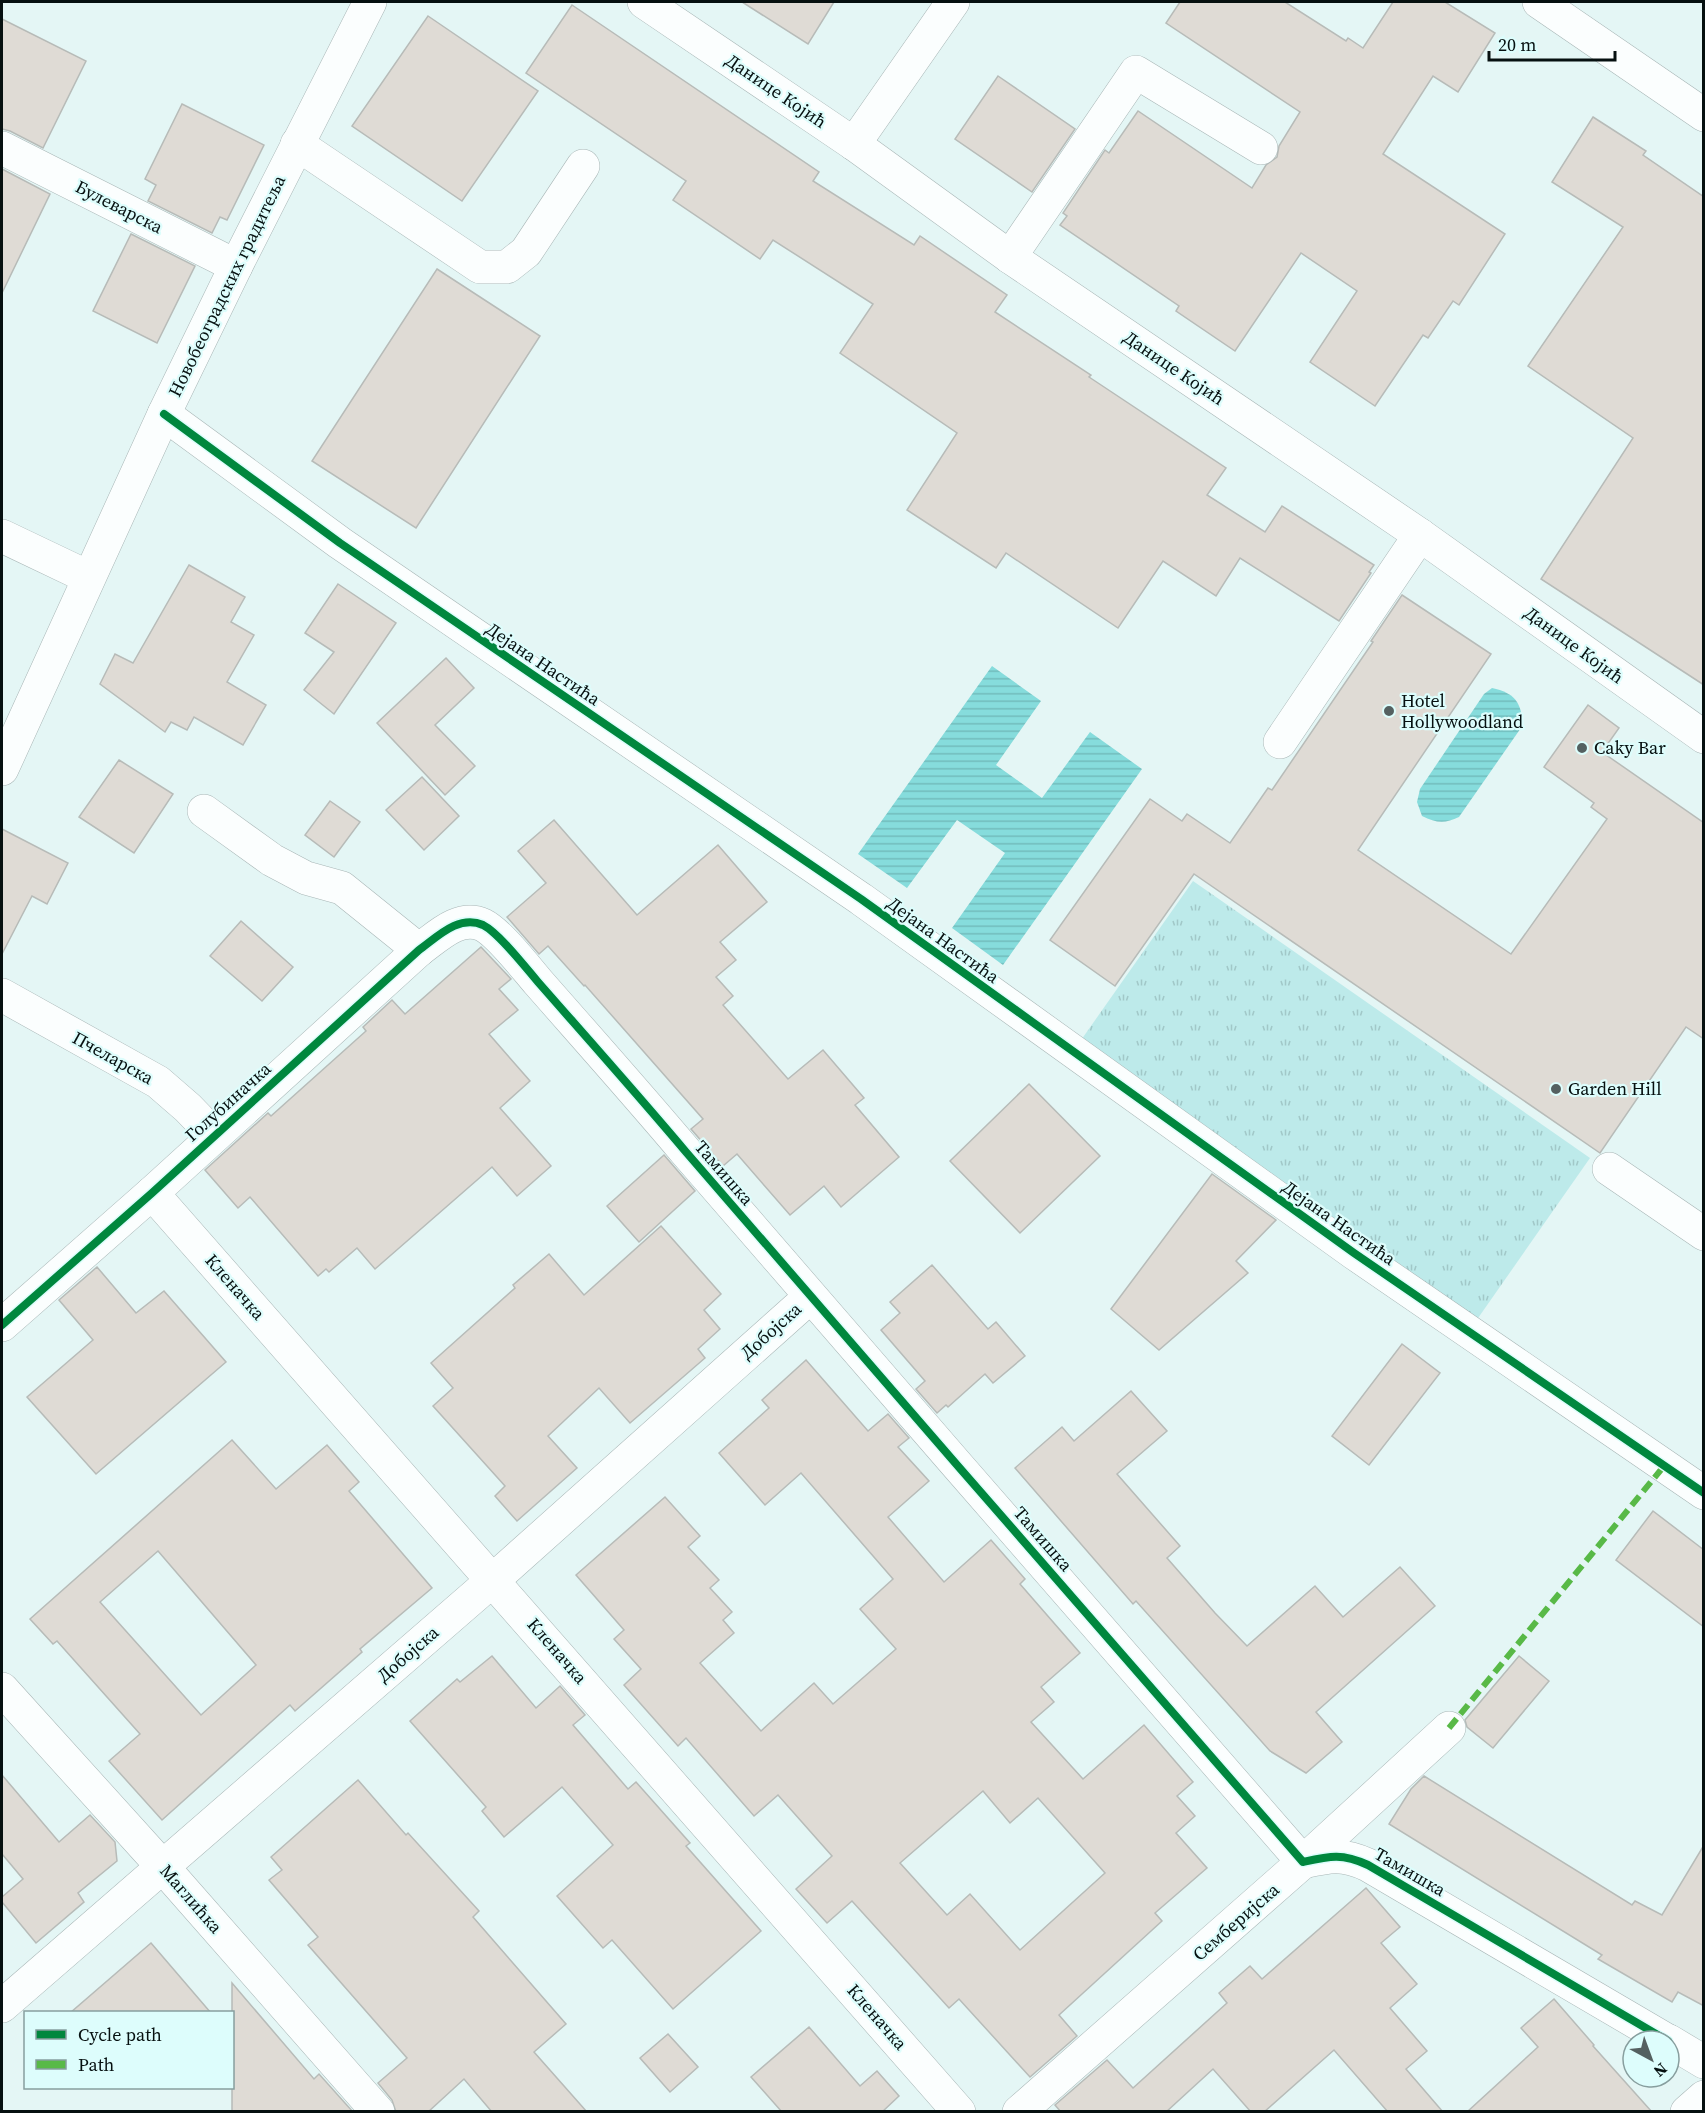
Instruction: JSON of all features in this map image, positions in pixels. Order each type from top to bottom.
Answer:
[{"type":"street","name":"Новобеоградских градитеља","points":[[2,770],[164,414],[370,2]]},
{"type":"street","name":"Данице Којић","points":[[644,2],[854,144],[1010,257],[1420,535],[1704,737]]},
{"type":"street","points":[[854,144],[953,2]]},
{"type":"street","points":[[1539,2],[1704,115]]},
{"type":"street","points":[[1010,257],[1136,72],[1261,148]]},
{"type":"street","points":[[297,144],[480,267],[507,267],[526,252],[583,166]]},
{"type":"street","name":"Булеварска","points":[[2,148],[236,266]]},
{"type":"street","name":"Дејана Настића","points":[[164,414],[340,543],[861,899],[1354,1253],[1704,1493]]},
{"type":"street","points":[[1280,742],[1420,535]]},
{"type":"street","points":[[2,536],[88,577]]},
{"type":"street","points":[[204,811],[272,860],[306,878],[342,888],[419,950]]},
{"type":"street","name":"Голубиначка","points":[[2,1325],[152,1193],[419,950],[459,923],[471,922],[485,926]]},
{"type":"street","name":"Тамишка","points":[[485,926],[513,953],[650,1109],[810,1297],[1303,1862],[1336,1855],[1352,1857],[1648,2029]]},
{"type":"street","name":"Пчеларска","points":[[2,995],[158,1082],[214,1135]]},
{"type":"street","points":[[1609,1169],[1704,1234]]},
{"type":"street","name":"Кленачка","points":[[152,1193],[959,2112]]},
{"type":"street","name":"Добојска","points":[[2,2006],[493,1580],[810,1297]]},
{"type":"street","name":"Маглићка","points":[[2,1691],[162,1866],[378,2112]]},
{"type":"street","name":"Семберијска","points":[[1019,2112],[1303,1862],[1449,1728]]},
{"type":"street","name":"Тамишка","points":[[1681,2048],[1704,2062]]},
{"type":"street","points":[[1688,2112],[1704,2097]]},
{"type":"green space","points":[[1193,881],[1590,1158],[1476,1321],[1079,1043]]},
{"type":"water","points":[[992,666],[1041,701],[996,765],[1042,798],[1090,732],[1142,769],[1003,965],[952,928],[1005,853],[957,820],[907,888],[858,854]]},
{"type":"water","points":[[1492,688],[1506,693],[1515,700],[1521,710],[1523,725],[1459,817],[1440,822],[1422,816],[1417,802],[1420,789],[1484,694]]},
{"type":"building","points":[[742,2],[834,2],[808,44]]},
{"type":"building","points":[[1180,2],[1285,2],[1346,41],[1348,38],[1363,48],[1393,2],[1445,2],[1495,33],[1458,92],[1433,76],[1383,154],[1505,234],[1459,305],[1453,301],[1428,338],[1423,335],[1375,406],[1310,362],[1357,291],[1301,253],[1235,351],[1176,311],[1179,306],[1060,225],[1067,216],[1063,213],[1105,150],[1109,153],[1138,111],[1252,188],[1266,165],[1277,157],[1279,146],[1300,112],[1166,23]]},
{"type":"building","points":[[572,5],[819,172],[813,181],[914,245],[920,236],[1007,295],[995,312],[1226,468],[1207,495],[1265,532],[1282,506],[1374,565],[1339,621],[1240,558],[1216,596],[1163,561],[1118,628],[1006,553],[996,568],[907,510],[957,433],[840,353],[873,304],[773,240],[760,259],[673,200],[686,181],[526,73]]},
{"type":"building","points":[[428,16],[538,91],[462,201],[352,126]]},
{"type":"building","points":[[2,19],[86,61],[43,148],[2,129]]},
{"type":"building","points":[[998,76],[1075,129],[1032,192],[955,139]]},
{"type":"building","points":[[182,104],[264,145],[227,220],[220,217],[212,233],[148,201],[156,185],[145,179]]},
{"type":"building","points":[[1593,117],[1646,151],[1643,155],[1704,197],[1704,685],[1541,579],[1633,438],[1528,366],[1623,227],[1552,182]]},
{"type":"building","points":[[2,169],[50,194],[2,293]]},
{"type":"building","points":[[131,234],[195,266],[157,343],[93,311]]},
{"type":"building","points":[[437,269],[540,336],[416,528],[312,461]]},
{"type":"building","points":[[189,565],[245,597],[231,622],[254,635],[227,682],[266,705],[243,745],[194,717],[187,730],[171,722],[165,732],[100,684],[115,654],[133,663]]},
{"type":"building","points":[[338,584],[396,623],[334,714],[304,690],[334,652],[305,633]]},
{"type":"building","points":[[1402,595],[1491,654],[1358,850],[1511,954],[1607,819],[1591,807],[1594,803],[1544,767],[1588,705],[1619,728],[1602,752],[1704,823],[1704,1039],[1686,1027],[1600,1153],[1194,874],[1115,986],[1050,940],[1150,799],[1182,821],[1187,814],[1230,843],[1268,788],[1272,790],[1373,642],[1371,641]]},
{"type":"building","points":[[446,658],[474,688],[435,725],[475,766],[445,795],[377,723]]},
{"type":"building","points":[[119,760],[173,794],[134,853],[79,817]]},
{"type":"building","points":[[422,777],[459,816],[424,850],[386,810]]},
{"type":"building","points":[[330,801],[360,822],[334,857],[305,835]]},
{"type":"building","points":[[554,820],[637,915],[718,845],[767,902],[720,942],[736,960],[716,977],[733,996],[723,1005],[788,1079],[823,1050],[864,1098],[855,1105],[899,1157],[841,1207],[824,1186],[790,1215],[737,1154],[723,1166],[691,1129],[703,1119],[548,946],[539,954],[507,917],[546,883],[518,851]]},
{"type":"building","points":[[2,829],[68,863],[47,904],[32,896],[2,954]]},
{"type":"building","points":[[241,921],[293,967],[262,1001],[210,956]]},
{"type":"building","points":[[481,947],[511,979],[499,989],[518,1010],[489,1034],[530,1081],[500,1108],[551,1166],[517,1196],[492,1167],[375,1269],[357,1248],[329,1272],[326,1269],[318,1276],[250,1197],[238,1208],[205,1170],[268,1113],[271,1116],[366,1031],[363,1027],[392,1000],[405,1014]]},
{"type":"building","points":[[1029,1084],[1100,1156],[1020,1233],[950,1161]]},
{"type":"building","points":[[664,1155],[695,1191],[639,1242],[607,1206]]},
{"type":"building","points":[[1212,1174],[1276,1220],[1236,1261],[1248,1273],[1159,1350],[1111,1309]]},
{"type":"building","points":[[661,1226],[721,1294],[704,1310],[720,1329],[698,1349],[705,1358],[630,1423],[599,1388],[548,1436],[577,1468],[517,1521],[495,1496],[505,1486],[433,1406],[453,1388],[431,1363],[515,1288],[513,1285],[549,1254],[584,1295]]},
{"type":"building","points":[[932,1265],[988,1329],[996,1322],[1025,1356],[993,1383],[985,1374],[948,1407],[946,1405],[937,1413],[916,1389],[925,1381],[881,1330],[900,1313],[890,1302]]},
{"type":"building","points":[[97,1267],[136,1313],[164,1291],[226,1362],[96,1474],[27,1397],[93,1340],[59,1300]]},
{"type":"building","points":[[1402,1344],[1440,1373],[1369,1465],[1332,1436]]},
{"type":"building","points":[[806,1360],[868,1431],[888,1414],[909,1438],[898,1447],[929,1481],[888,1517],[944,1582],[991,1540],[1025,1579],[1020,1584],[1080,1653],[1041,1687],[1054,1702],[1031,1722],[1083,1779],[1144,1725],[1193,1782],[1177,1796],[1195,1816],[1176,1833],[1207,1868],[1155,1913],[1162,1921],[1059,2015],[1077,2036],[1030,2077],[959,1999],[949,2008],[852,1901],[827,1923],[796,1889],[832,1856],[778,1795],[754,1816],[686,1738],[678,1746],[624,1685],[641,1669],[614,1639],[624,1630],[576,1575],[665,1497],[700,1536],[688,1547],[719,1580],[710,1588],[732,1612],[723,1620],[734,1633],[700,1663],[761,1731],[814,1683],[833,1704],[896,1649],[860,1609],[893,1579],[801,1473],[765,1505],[719,1453],[769,1408],[762,1400]],"holes":[[[983,1791],[1010,1823],[1038,1798],[1105,1873],[1020,1950],[970,1894],[947,1915],[900,1863]]]},
{"type":"building","points":[[1131,1391],[1167,1431],[1117,1474],[1180,1546],[1167,1558],[1247,1646],[1315,1586],[1343,1617],[1400,1567],[1435,1606],[1316,1712],[1342,1742],[1306,1773],[1270,1751],[1136,1601],[1133,1604],[1015,1468],[1062,1427],[1074,1441]]},
{"type":"building","points":[[232,1440],[276,1489],[327,1445],[359,1482],[349,1491],[432,1588],[360,1649],[362,1652],[295,1711],[290,1705],[162,1820],[109,1761],[140,1734],[57,1641],[53,1644],[30,1619]],"holes":[[[158,1551],[256,1665],[201,1715],[100,1602]]]},
{"type":"building","points":[[1653,1511],[1704,1550],[1704,1627],[1616,1560]]},
{"type":"building","points":[[492,1656],[536,1708],[560,1686],[585,1715],[573,1725],[628,1789],[636,1782],[690,1843],[686,1846],[761,1931],[673,2009],[612,1940],[603,1948],[557,1896],[613,1845],[562,1787],[504,1837],[482,1811],[486,1807],[410,1721],[457,1679],[460,1682]]},
{"type":"building","points":[[1519,1656],[1549,1681],[1493,1748],[1467,1727],[1465,1720]]},
{"type":"building","points":[[2,1775],[59,1842],[90,1815],[115,1842],[117,1861],[78,1893],[84,1902],[36,1943],[2,1902],[2,1897],[23,1879],[2,1854]]},
{"type":"building","points":[[1424,1776],[1632,1905],[1635,1901],[1662,1915],[1704,1845],[1704,2006],[1678,1992],[1672,2002],[1598,1959],[1602,1955],[1389,1824],[1411,1789]]},
{"type":"building","points":[[358,1780],[406,1835],[408,1833],[479,1911],[473,1917],[566,2024],[534,2052],[587,2112],[492,2112],[464,2079],[428,2112],[396,2112],[392,2100],[378,2083],[407,2058],[308,1945],[318,1937],[269,1880],[282,1870],[271,1857]]},
{"type":"building","points":[[1366,1888],[1400,1927],[1381,1943],[1417,1984],[1390,2008],[1427,2051],[1406,2069],[1443,2112],[1388,2112],[1334,2050],[1264,2112],[1251,2112],[1213,2069],[1166,2112],[1061,2112],[1055,2105],[1107,2060],[1133,2088],[1227,2003],[1219,1993],[1250,1966],[1262,1979]]},
{"type":"building","points":[[151,1943],[209,2011],[72,2011]]},
{"type":"building","points":[[232,1983],[314,2079],[319,2074],[353,2112],[232,2112],[234,2011],[232,2011]]},
{"type":"building","points":[[1554,1999],[1621,2077],[1621,2089],[1631,2089],[1652,2112],[1467,2112],[1538,2047],[1521,2028]]},
{"type":"building","points":[[809,2027],[860,2086],[877,2071],[899,2096],[882,2112],[782,2112],[751,2077]]},
{"type":"building","points":[[668,2034],[698,2067],[670,2092],[640,2058]]},
{"type":"marked path","points":[[1449,1728],[1664,1466]]},
{"type":"cycle path","points":[[164,414],[340,543],[861,899],[1354,1253],[1704,1493]]},
{"type":"cycle path","points":[[2,1325],[152,1193],[419,950],[441,933],[457,925],[465,922],[483,925],[497,935],[512,951],[1303,1862],[1343,1857],[1368,1865],[1648,2029]]},
{"type":"place","name":"Hotel Hollywoodland","points":[[1389,711]]},
{"type":"place","name":"Caky Bar","points":[[1582,748]]},
{"type":"place","name":"Garden Hill","points":[[1556,1089]]}]
